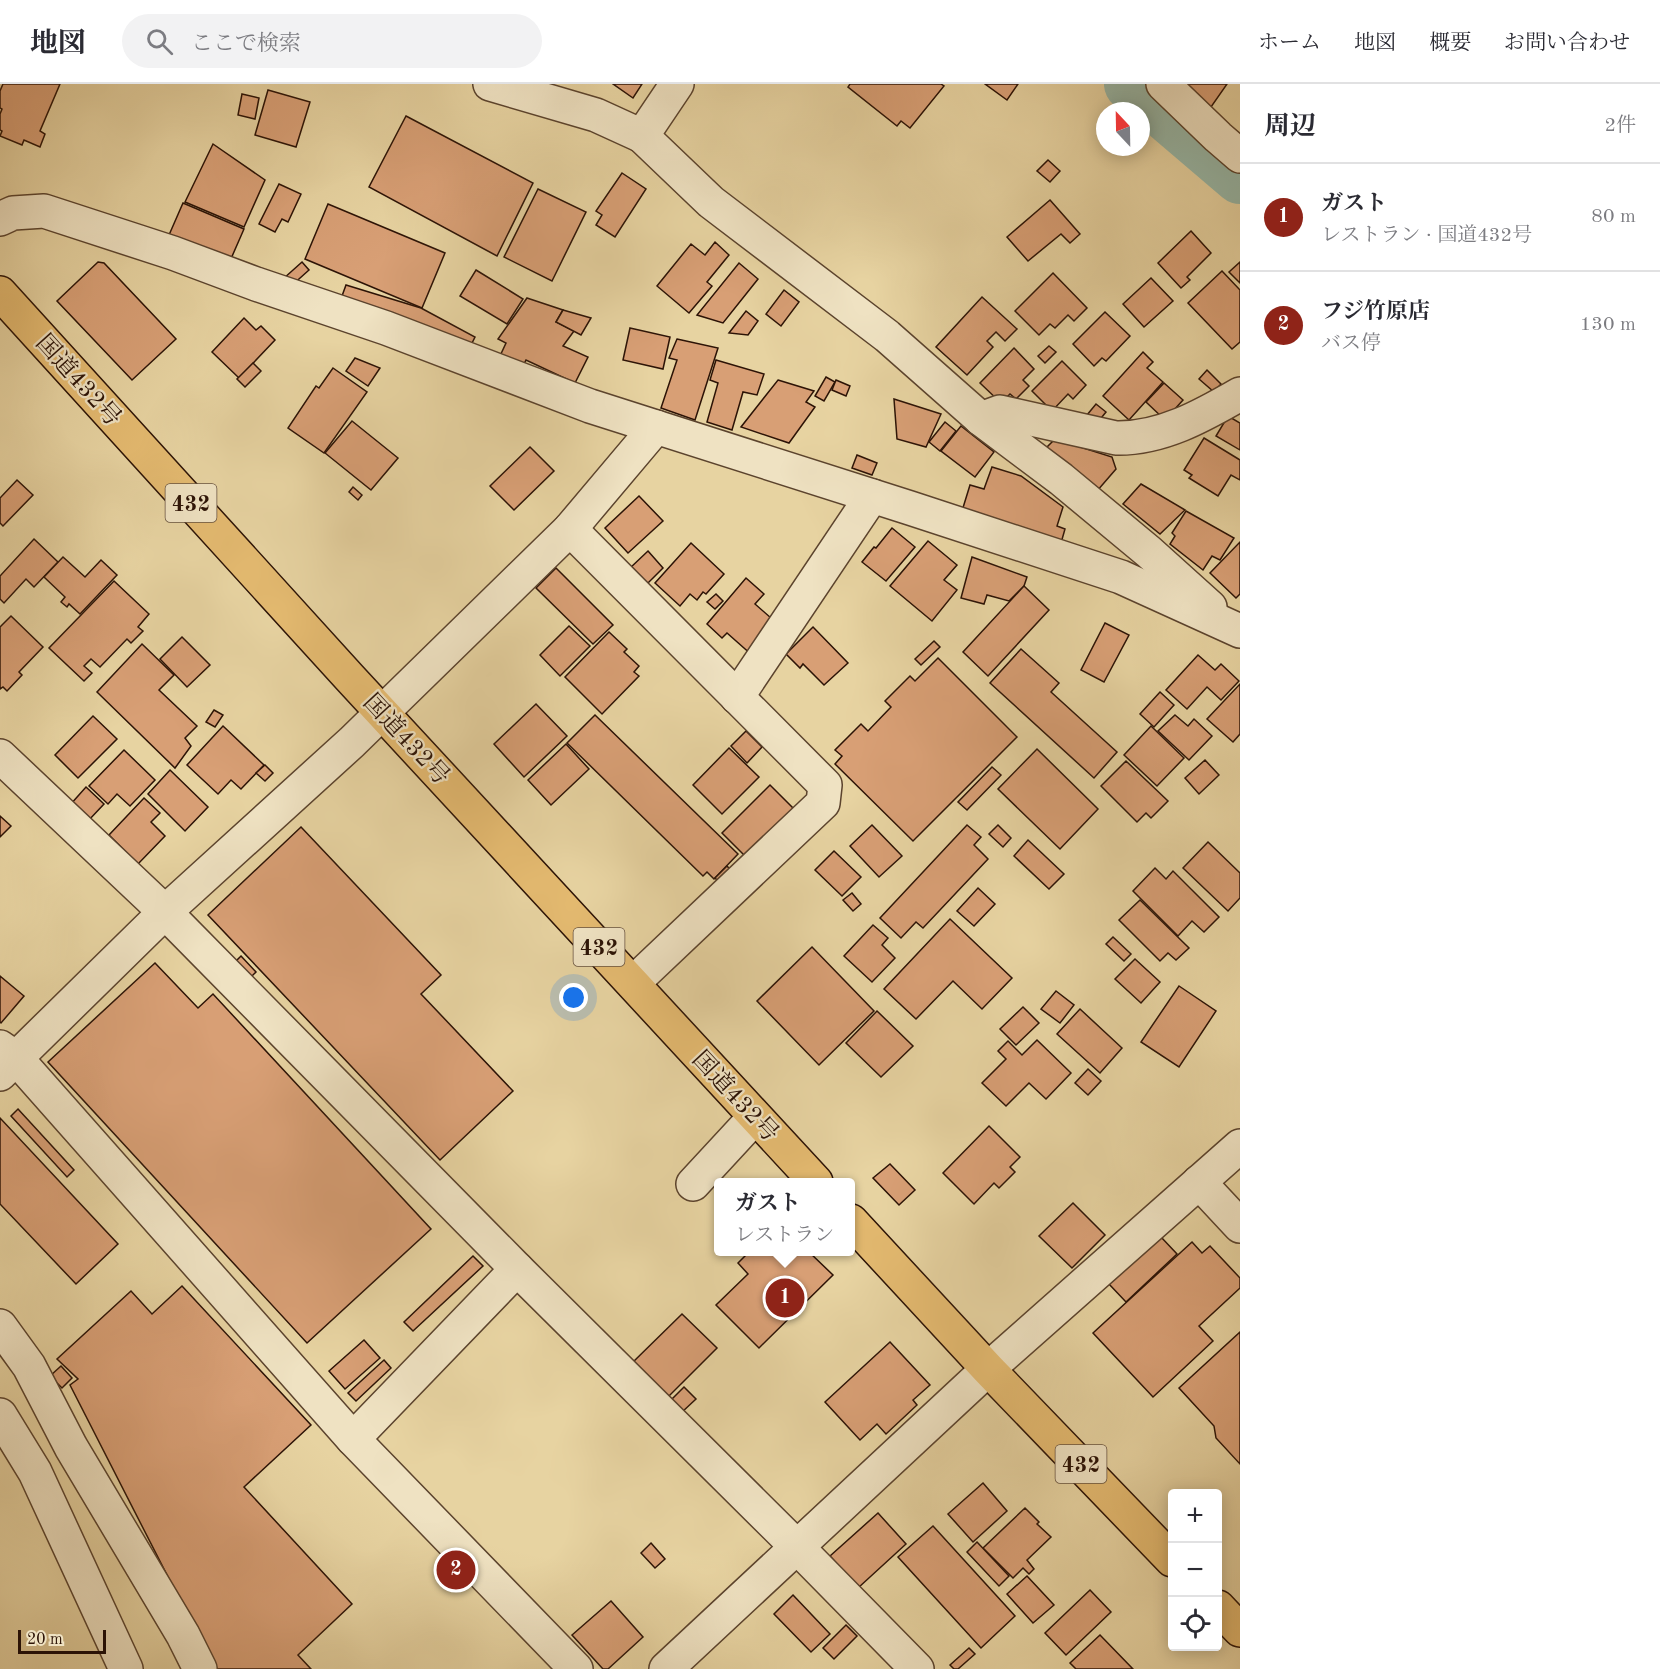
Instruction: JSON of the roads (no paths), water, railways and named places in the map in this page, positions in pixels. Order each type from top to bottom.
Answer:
[{"type":"highway","name":"国道432号","points":[[0,293],[382,712],[812,1178]]},
{"type":"highway","name":"432","points":[[855,1225],[988,1369],[1168,1555]]},
{"type":"highway","points":[[1222,1611],[1240,1630]]},
{"type":"street","points":[[490,84],[596,115],[642,136],[711,202],[887,336],[981,419],[1061,479],[1149,552],[1236,629]]},
{"type":"street","points":[[642,136],[677,84]]},
{"type":"street","points":[[1163,84],[1240,155]]},
{"type":"street","points":[[0,219],[13,213],[44,211],[77,221],[386,328],[590,406],[1121,578],[1236,629]]},
{"type":"street","points":[[981,419],[999,412],[1116,438],[1127,438],[1151,435],[1182,425],[1240,394]]},
{"type":"street","points":[[576,1669],[353,1439],[5,1060],[352,742],[570,529],[656,427]]},
{"type":"street","points":[[737,697],[872,496]]},
{"type":"street","points":[[570,529],[825,785],[823,803],[633,983]]},
{"type":"street","points":[[0,756],[165,912],[517,1269],[917,1669]]},
{"type":"street","points":[[693,1184],[755,1117]]},
{"type":"street","points":[[666,1669],[988,1369],[1240,1146]]},
{"type":"street","points":[[1199,1182],[1240,1226]]},
{"type":"street","points":[[353,1439],[517,1269]]},
{"type":"street","points":[[0,1326],[29,1366],[71,1447],[183,1635],[200,1669]]},
{"type":"street","points":[[0,1415],[35,1472],[126,1669]]},
{"type":"waterway","points":[[1131,84],[1240,177]]},
{"type":"place","name":"ガスト","points":[[785,1298]]},
{"type":"place","name":"フジ竹原店","points":[[456,1570]]}]
